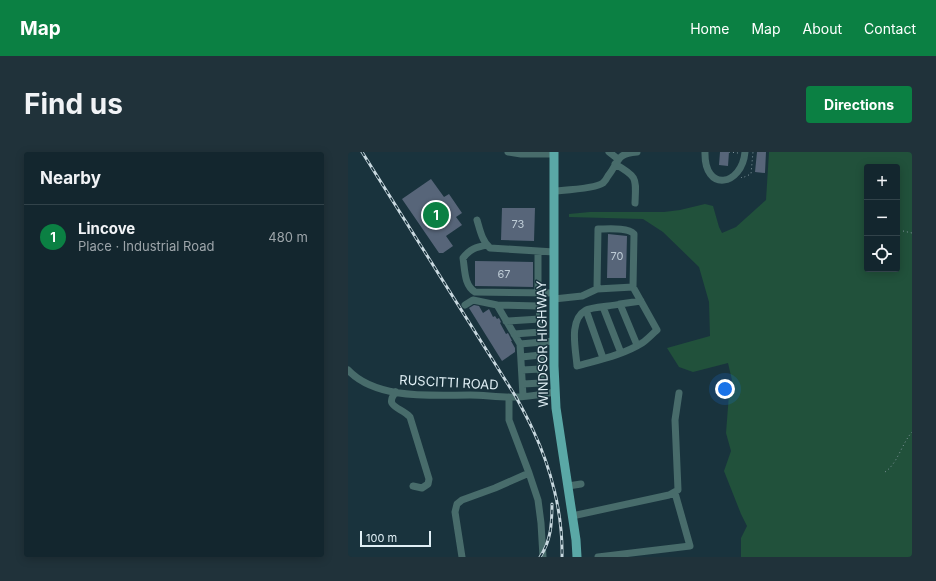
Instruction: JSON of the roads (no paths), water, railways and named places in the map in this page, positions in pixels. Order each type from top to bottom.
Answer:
[{"type":"main road","name":"WINDSOR HIGHWAY","points":[[554,153],[555,392],[577,557]]},
{"type":"street","points":[[508,152],[520,154],[554,153]]},
{"type":"street","points":[[609,152],[617,162],[634,177],[634,203]]},
{"type":"street","points":[[554,191],[583,188],[602,184],[617,162],[626,153],[637,152]]},
{"type":"street","points":[[705,152],[705,162],[710,175],[715,179],[723,180],[738,173],[745,152]]},
{"type":"street","points":[[477,220],[482,237],[487,245],[493,249],[554,252]]},
{"type":"street","points":[[597,289],[598,229],[627,230],[632,232],[634,234],[633,287],[641,301],[657,330],[637,345],[577,366],[575,326],[578,318],[586,310],[641,301]]},
{"type":"street","points":[[487,245],[473,248],[467,252],[463,258],[467,284],[470,289],[475,292],[538,292],[554,296],[582,296],[597,289],[633,287]]},
{"type":"street","points":[[538,251],[538,292]]},
{"type":"street","points":[[464,305],[473,300],[496,305],[539,306],[541,332],[514,334]]},
{"type":"street","points":[[620,304],[637,345]]},
{"type":"street","points":[[496,305],[520,344],[524,396]]},
{"type":"street","points":[[603,307],[620,352]]},
{"type":"street","points":[[586,310],[603,358]]},
{"type":"street","points":[[506,321],[540,319]]},
{"type":"street","points":[[520,344],[554,340]]},
{"type":"street","points":[[521,357],[541,355],[541,383],[523,384]]},
{"type":"street","points":[[522,370],[541,369]]},
{"type":"street","name":"RUSCITTI ROAD","points":[[348,370],[363,382],[384,390],[430,396],[471,395],[509,397],[555,392]]},
{"type":"street","points":[[396,392],[390,398],[390,402],[410,417],[429,479],[428,484],[422,488],[413,486]]},
{"type":"street","points":[[572,516],[675,493],[678,490],[675,420],[679,393]]},
{"type":"street","points":[[509,397],[509,420],[530,473],[538,500],[543,557]]},
{"type":"street","points":[[462,557],[455,512],[457,504],[462,500],[530,473]]},
{"type":"street","points":[[568,486],[581,484]]},
{"type":"street","points":[[598,557],[690,546],[675,493]]},
{"type":"railway","points":[[362,152],[516,397],[529,422],[545,460],[555,492],[562,541],[562,557]]},
{"type":"railway","points":[[540,557],[549,538],[552,518],[552,504]]},
{"type":"place","name":"Lincove","points":[[436,215]]}]
